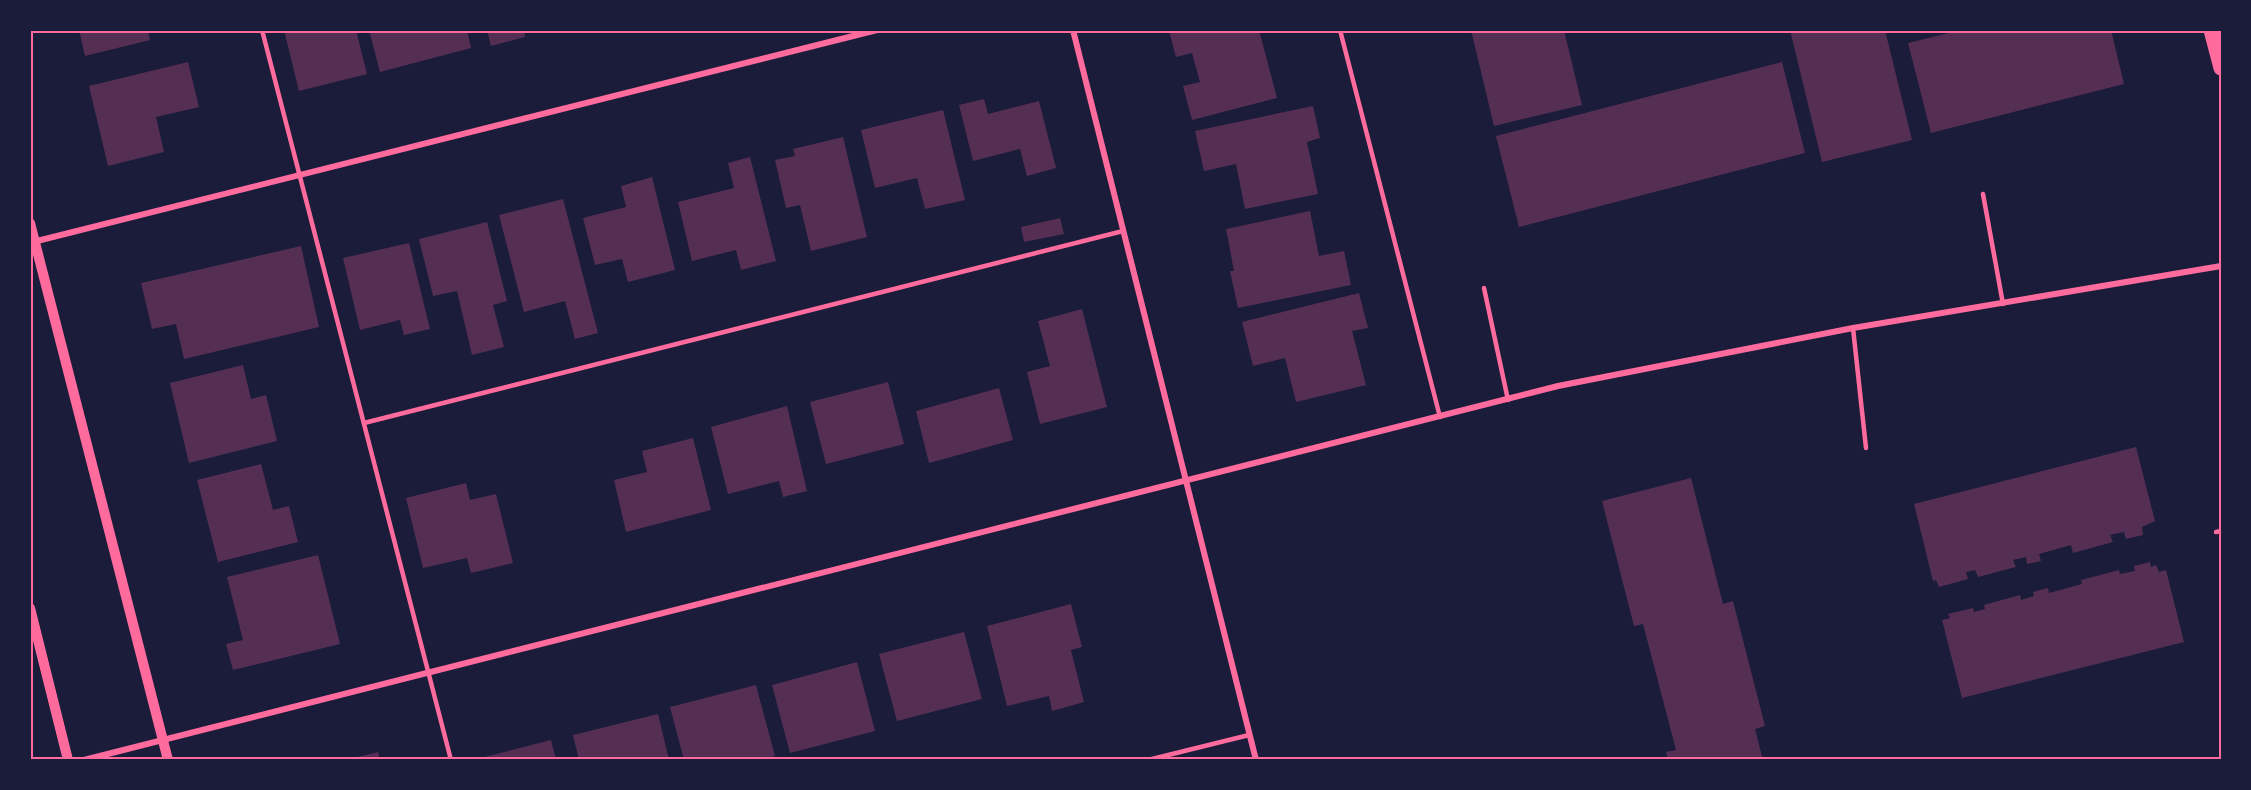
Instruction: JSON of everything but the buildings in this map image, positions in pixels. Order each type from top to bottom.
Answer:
[{"type":"main road","points":[[2211,30],[2221,68]]},
{"type":"street","points":[[32,243],[877,30]]},
{"type":"street","points":[[1073,30],[1256,760]]},
{"type":"street","points":[[30,223],[32,243],[168,760]]},
{"type":"street","points":[[84,760],[1558,386],[1853,328],[2221,266]]},
{"type":"street","points":[[30,608],[68,760]]},
{"type":"lane","points":[[262,30],[451,760]]},
{"type":"lane","points":[[1340,30],[1440,417]]},
{"type":"lane","points":[[1983,194],[2003,304]]},
{"type":"lane","points":[[364,423],[1123,231]]},
{"type":"lane","points":[[1484,288],[1508,400]]},
{"type":"lane","points":[[1853,328],[1866,448]]},
{"type":"lane","points":[[1148,760],[1249,735]]}]
